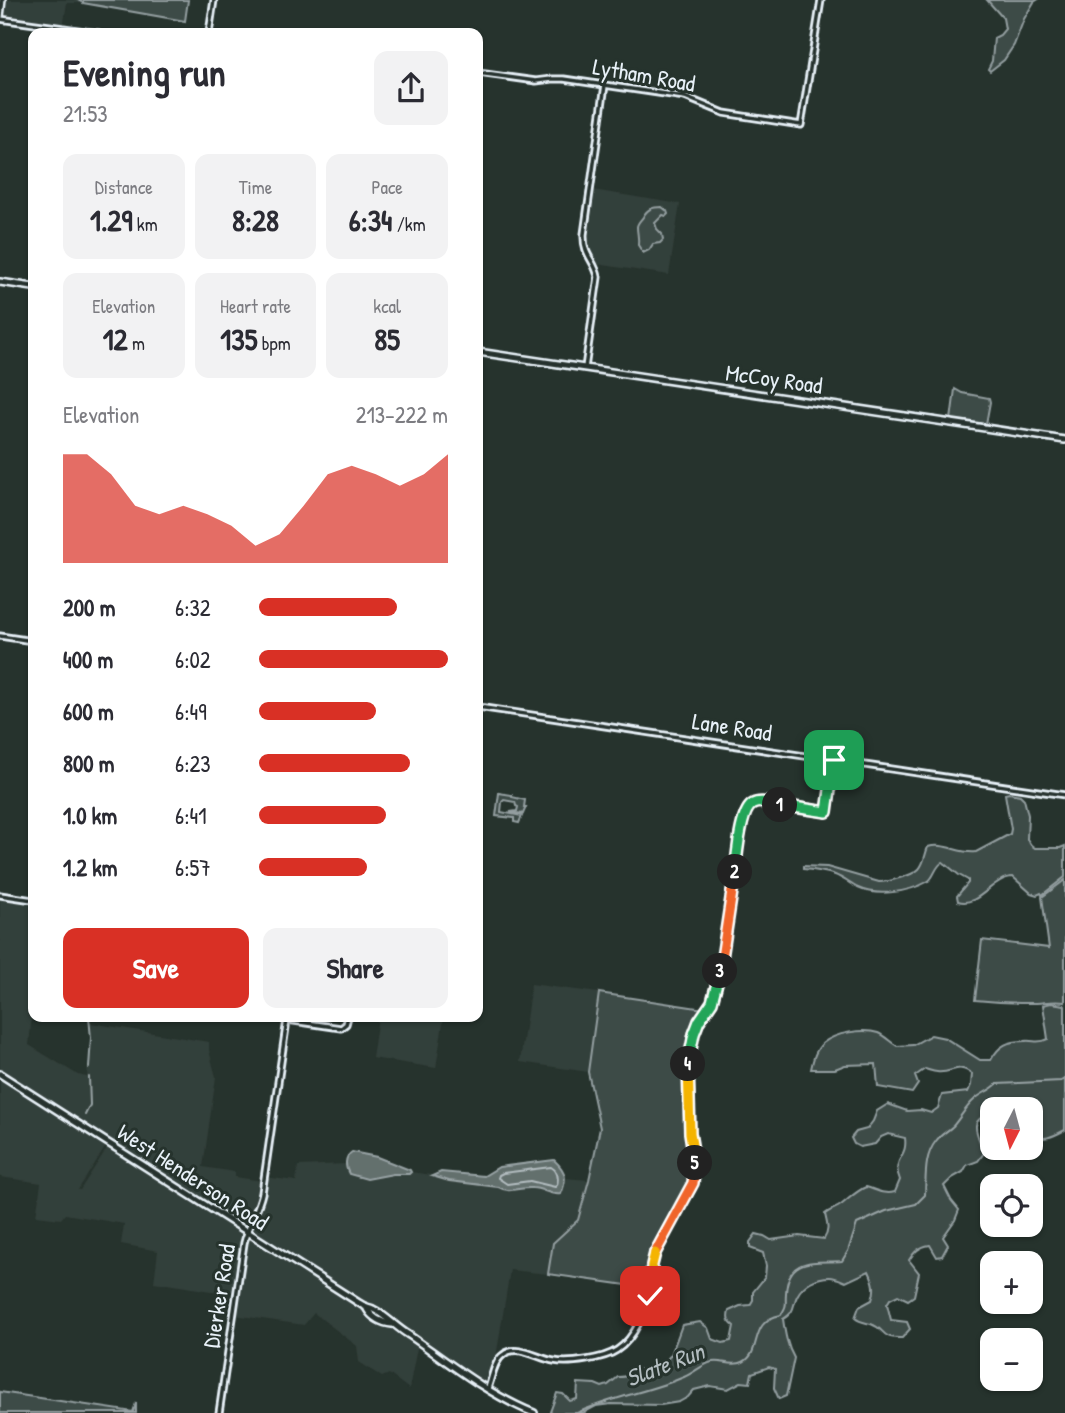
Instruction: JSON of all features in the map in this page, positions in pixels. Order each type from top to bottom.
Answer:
[{"type":"main road","points":[[0,18],[2,0]]},
{"type":"main road","points":[[0,282],[28,286]]},
{"type":"main road","name":"McCoy Road","points":[[483,353],[1065,440]]},
{"type":"main road","name":"West Henderson Road","points":[[0,1074],[367,1308],[369,1313],[383,1323],[392,1325],[488,1388],[534,1413]]},
{"type":"street","points":[[210,28],[214,0]]},
{"type":"street","name":"Lytham Road","points":[[483,74],[530,81],[556,78],[685,97],[724,113],[801,125],[821,0]]},
{"type":"street","points":[[0,18],[66,28]]},
{"type":"street","points":[[585,368],[598,275],[585,250],[583,234],[605,85]]},
{"type":"street","points":[[0,636],[28,639]]},
{"type":"street","name":"Lane Road","points":[[483,708],[1065,795]]},
{"type":"street","points":[[488,1388],[499,1359],[508,1352],[530,1353],[560,1362],[601,1357],[618,1349],[630,1338],[638,1325],[650,1296],[655,1253],[695,1177],[689,1121],[688,1055],[696,1028],[714,998],[744,816],[748,807],[760,803],[827,812],[834,760]]},
{"type":"street","points":[[0,895],[28,899]]},
{"type":"street","name":"Dierker Road","points":[[219,1413],[247,1232],[260,1200],[287,1022]]},
{"type":"street","name":"Dierker Road","points":[[300,1022],[337,1028],[344,1027],[346,1022]]},
{"type":"shaded area","points":[[0,0],[81,0],[83,3],[67,3],[63,28],[0,19]]},
{"type":"shaded area","points":[[78,0],[188,0],[185,21]]},
{"type":"shaded area","points":[[987,0],[1037,0],[1024,19],[1014,45],[1004,60],[990,71],[988,69],[992,61],[994,38],[1005,29],[1003,18]]},
{"type":"shaded area","points":[[593,190],[680,204],[669,275],[596,264],[589,255],[587,242]]},
{"type":"shaded area","points":[[662,207],[668,214],[655,223],[663,240],[643,253],[638,245],[638,224],[648,210]]},
{"type":"shaded area","points":[[955,389],[989,398],[986,424],[951,420]]},
{"type":"shaded area","points":[[499,793],[525,800],[523,814],[510,812],[517,811],[515,802],[502,802],[501,812],[522,816],[519,823],[514,822],[514,818],[496,816]]},
{"type":"shaded area","points":[[1005,794],[1020,795],[1024,799],[1028,815],[1027,839],[1031,845],[1035,848],[1065,846],[1065,877],[1042,895],[1031,893],[1013,877],[1005,878],[973,900],[958,901],[957,896],[968,880],[943,862],[927,882],[902,891],[883,893],[866,891],[831,874],[803,869],[803,866],[827,867],[883,882],[916,872],[928,847],[940,846],[976,852],[1010,834]]},
{"type":"shaded area","points":[[1065,880],[1065,1002],[975,1000],[982,940],[1049,948],[1042,897]]},
{"type":"shaded area","points":[[0,895],[28,899],[28,1022],[31,1022],[29,1045],[78,1075],[87,1077],[91,1023],[209,1042],[216,1077],[203,1167],[235,1172],[235,1177],[263,1181],[264,1177],[296,1181],[298,1166],[346,1164],[349,1174],[367,1179],[411,1172],[512,1191],[537,1188],[555,1196],[564,1186],[565,1178],[589,1180],[578,1220],[553,1243],[548,1274],[510,1270],[496,1358],[485,1386],[418,1343],[409,1389],[389,1374],[382,1377],[359,1362],[357,1346],[314,1313],[304,1325],[234,1315],[236,1295],[154,1282],[158,1251],[121,1244],[124,1224],[65,1214],[61,1219],[36,1216],[41,1183],[0,1177]],"holes":[[[110,1140],[286,1251],[286,1256],[109,1145],[78,1190]]]},
{"type":"shaded area","points":[[531,984],[599,993],[588,1072],[520,1062]]},
{"type":"shaded area","points":[[599,993],[704,1009],[691,1034],[685,1062],[686,1134],[693,1165],[692,1179],[649,1260],[648,1288],[548,1274],[553,1243],[578,1220],[600,1128],[588,1072]]},
{"type":"shaded area","points":[[1043,1005],[1065,1005],[1065,1130],[1043,1138],[1043,1097],[980,1097],[980,1119],[976,1129],[980,1143],[980,1158],[967,1165],[963,1172],[944,1186],[959,1210],[943,1237],[948,1245],[942,1256],[937,1257],[930,1245],[915,1252],[909,1260],[919,1273],[914,1296],[908,1300],[898,1295],[887,1304],[891,1320],[907,1322],[910,1329],[902,1338],[890,1337],[876,1326],[855,1318],[859,1307],[872,1300],[874,1286],[869,1271],[846,1282],[832,1277],[820,1278],[803,1288],[792,1311],[783,1319],[794,1358],[786,1396],[779,1399],[774,1388],[775,1369],[769,1367],[752,1373],[750,1383],[741,1382],[728,1389],[710,1386],[694,1390],[679,1402],[661,1405],[611,1404],[596,1406],[583,1413],[550,1412],[557,1393],[563,1394],[570,1401],[577,1399],[578,1383],[602,1387],[618,1377],[628,1376],[635,1368],[650,1375],[662,1373],[682,1325],[700,1322],[708,1328],[712,1339],[723,1343],[731,1341],[734,1326],[728,1320],[729,1311],[750,1305],[753,1292],[765,1277],[763,1253],[750,1248],[750,1242],[756,1234],[771,1240],[799,1236],[824,1239],[827,1230],[825,1214],[859,1191],[866,1187],[883,1193],[895,1192],[900,1180],[897,1167],[904,1150],[905,1138],[888,1134],[875,1144],[860,1147],[854,1144],[851,1138],[856,1132],[867,1129],[877,1111],[888,1104],[907,1111],[921,1110],[931,1113],[938,1108],[942,1095],[968,1092],[971,1085],[972,1074],[963,1069],[934,1072],[925,1069],[915,1076],[918,1084],[912,1093],[878,1087],[876,1064],[811,1069],[816,1052],[823,1043],[842,1034],[857,1031],[878,1033],[897,1046],[913,1045],[931,1035],[945,1038],[980,1060],[991,1060],[1001,1047],[1009,1043],[1048,1039]]},
{"type":"shaded area","points":[[377,1022],[443,1022],[436,1068],[372,1058]]},
{"type":"shaded area","points":[[0,1392],[133,1412],[136,1403],[136,1413],[0,1413]]},
{"type":"water","points":[[352,1152],[377,1157],[411,1172],[367,1179],[349,1174],[346,1162]]},
{"type":"water","points":[[554,1160],[565,1176],[561,1194],[532,1188],[507,1190],[432,1176],[441,1172],[484,1176],[499,1167]]},
{"type":"waterway","points":[[89,1022],[89,1068]]},
{"type":"waterway","points":[[85,1115],[90,1105],[89,1077]]},
{"type":"waterway","name":"Slate Run","points":[[577,1413],[671,1382],[712,1362],[743,1362],[753,1351],[764,1323],[781,1315],[785,1306],[788,1281],[797,1267],[813,1262],[842,1261],[857,1224],[886,1211],[916,1204],[925,1195],[926,1167],[932,1147],[977,1098],[997,1084],[1065,1079]]},
{"type":"route","points":[[650,1296],[655,1253],[695,1177],[689,1121],[688,1055],[699,1021],[712,1002],[717,988],[744,814],[748,807],[757,803],[827,812],[834,760]]}]
